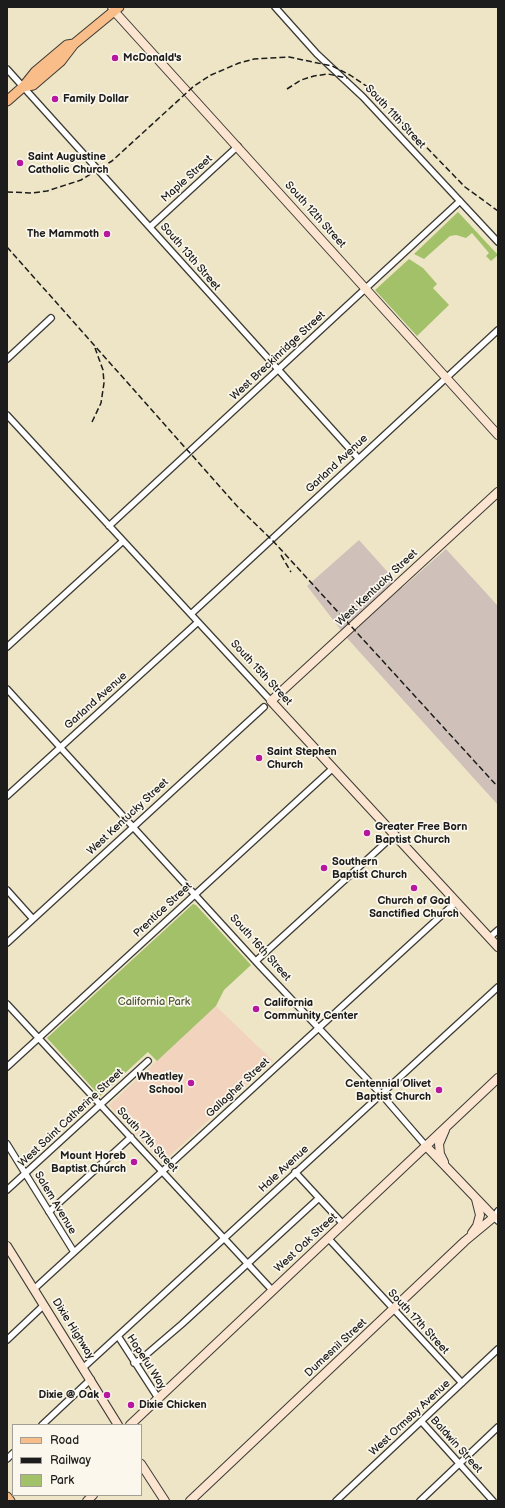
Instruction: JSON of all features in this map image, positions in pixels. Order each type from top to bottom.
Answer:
[{"type":"main road","points":[[7,100],[24,87],[35,72],[67,45],[74,44],[115,8]]},
{"type":"main road","points":[[7,1497],[10,1501]]},
{"type":"street","points":[[105,7],[115,8]]},
{"type":"street","name":"South 11th Street","points":[[275,7],[317,54],[363,97],[498,242]]},
{"type":"street","name":"South 12th Street","points":[[115,8],[498,435]]},
{"type":"street","name":"South 13th Street","points":[[7,69],[358,458]]},
{"type":"street","name":"Maple Street","points":[[150,226],[238,146]]},
{"type":"street","name":"West Breckinridge Street","points":[[108,526],[460,201]]},
{"type":"street","points":[[7,359],[51,318]]},
{"type":"street","name":"Garland Avenue","points":[[191,614],[498,330]]},
{"type":"street","name":"South 15th Street","points":[[7,415],[498,947]]},
{"type":"street","name":"West Kentucky Street","points":[[271,701],[498,492]]},
{"type":"street","points":[[7,647],[123,541]]},
{"type":"street","name":"Garland Avenue","points":[[7,796],[198,622]]},
{"type":"street","name":"South 16th Street","points":[[7,688],[196,893],[256,961],[381,1094],[426,1146],[497,1217]]},
{"type":"street","name":"West Kentucky Street","points":[[7,943],[264,707]]},
{"type":"street","name":"Prentice Street","points":[[7,1067],[333,768]]},
{"type":"street","points":[[256,961],[394,835]]},
{"type":"street","points":[[7,890],[33,919]]},
{"type":"street","name":"Gallagher Street","points":[[34,1289],[456,902]]},
{"type":"street","points":[[490,938],[498,930]]},
{"type":"street","name":"Hale Avenue","points":[[84,1367],[498,987]]},
{"type":"street","name":"South 17th Street","points":[[7,1004],[272,1290]]},
{"type":"street","name":"West Saint Catherine Street","points":[[7,1190],[148,1061]]},
{"type":"street","name":"West Oak Street","points":[[131,1424],[498,1078]]},
{"type":"street","points":[[446,1127],[440,1144],[440,1154],[446,1165]]},
{"type":"street","points":[[49,1212],[131,1137]]},
{"type":"street","name":"Salem Avenue","points":[[7,1144],[74,1252]]},
{"type":"street","points":[[295,1172],[343,1224]]},
{"type":"street","points":[[465,1241],[479,1221],[480,1210],[474,1195]]},
{"type":"street","points":[[134,1363],[140,1360],[176,1329],[319,1198]]},
{"type":"street","name":"Dumesnil Street","points":[[190,1501],[465,1241],[497,1217]]},
{"type":"street","name":"South 17th Street","points":[[328,1238],[462,1383]]},
{"type":"street","name":"Dixie Highway","points":[[7,1246],[84,1367],[117,1424]]},
{"type":"street","points":[[7,1340],[44,1304]]},
{"type":"street","name":"Hopeful Way","points":[[118,1336],[158,1398]]},
{"type":"street","name":"West Ormsby Avenue","points":[[336,1501],[498,1349]]},
{"type":"street","points":[[43,1424],[91,1379]]},
{"type":"street","name":"Baldwin Street","points":[[421,1421],[493,1501]]},
{"type":"street","points":[[420,1501],[498,1427]]},
{"type":"street","points":[[142,1466],[165,1501]]},
{"type":"shaded area","points":[[359,540],[402,588],[446,549],[498,606],[498,805],[347,638],[307,586]]},
{"type":"shaded area","name":"Wheatley School","points":[[216,1006],[273,1061],[162,1163],[109,1105]]},
{"type":"green space","points":[[458,212],[498,255],[491,261],[486,256],[489,253],[472,233],[466,238],[456,235],[450,236],[424,259],[414,254]]},
{"type":"green space","points":[[409,259],[423,268],[437,284],[433,288],[449,305],[417,336],[375,290]]},
{"type":"green space","name":"California Park","points":[[193,904],[196,905],[251,965],[224,990],[216,1006],[157,1061],[148,1052],[100,1096],[47,1038]]},
{"type":"railway","points":[[7,192],[32,193],[47,191],[81,180],[112,161],[194,86],[211,75],[239,63],[254,59],[289,57],[332,66],[350,75],[368,87],[465,187],[498,211]]},
{"type":"railway","points":[[287,89],[301,80],[314,76],[328,74],[347,78]]},
{"type":"railway","points":[[7,247],[237,506],[274,542],[498,787]]},
{"type":"railway","points":[[92,422],[101,403],[104,383],[103,370],[95,348]]},
{"type":"railway","points":[[281,555],[291,572]]},
{"type":"place","name":"McDonald's","points":[[115,58]]},
{"type":"place","name":"Family Dollar","points":[[55,99]]},
{"type":"place","name":"Saint Augustine Catholic Church","points":[[20,163]]},
{"type":"place","name":"The Mammoth","points":[[107,234]]},
{"type":"place","name":"Saint Stephen Church","points":[[259,758]]},
{"type":"place","name":"Greater Free Born Baptist Church","points":[[367,833]]},
{"type":"place","name":"Southern Baptist Church","points":[[324,868]]},
{"type":"place","name":"Church of God Sanctified Church","points":[[414,888]]},
{"type":"place","name":"California Community Center","points":[[256,1009]]},
{"type":"place","name":"Wheatley School","points":[[191,1083]]},
{"type":"place","name":"Centennial Olivet Baptist Church","points":[[439,1090]]},
{"type":"place","name":"Mount Horeb Baptist Church","points":[[134,1162]]},
{"type":"place","name":"Dixie @ Oak","points":[[107,1395]]},
{"type":"place","name":"Dixie Chicken","points":[[131,1405]]}]
